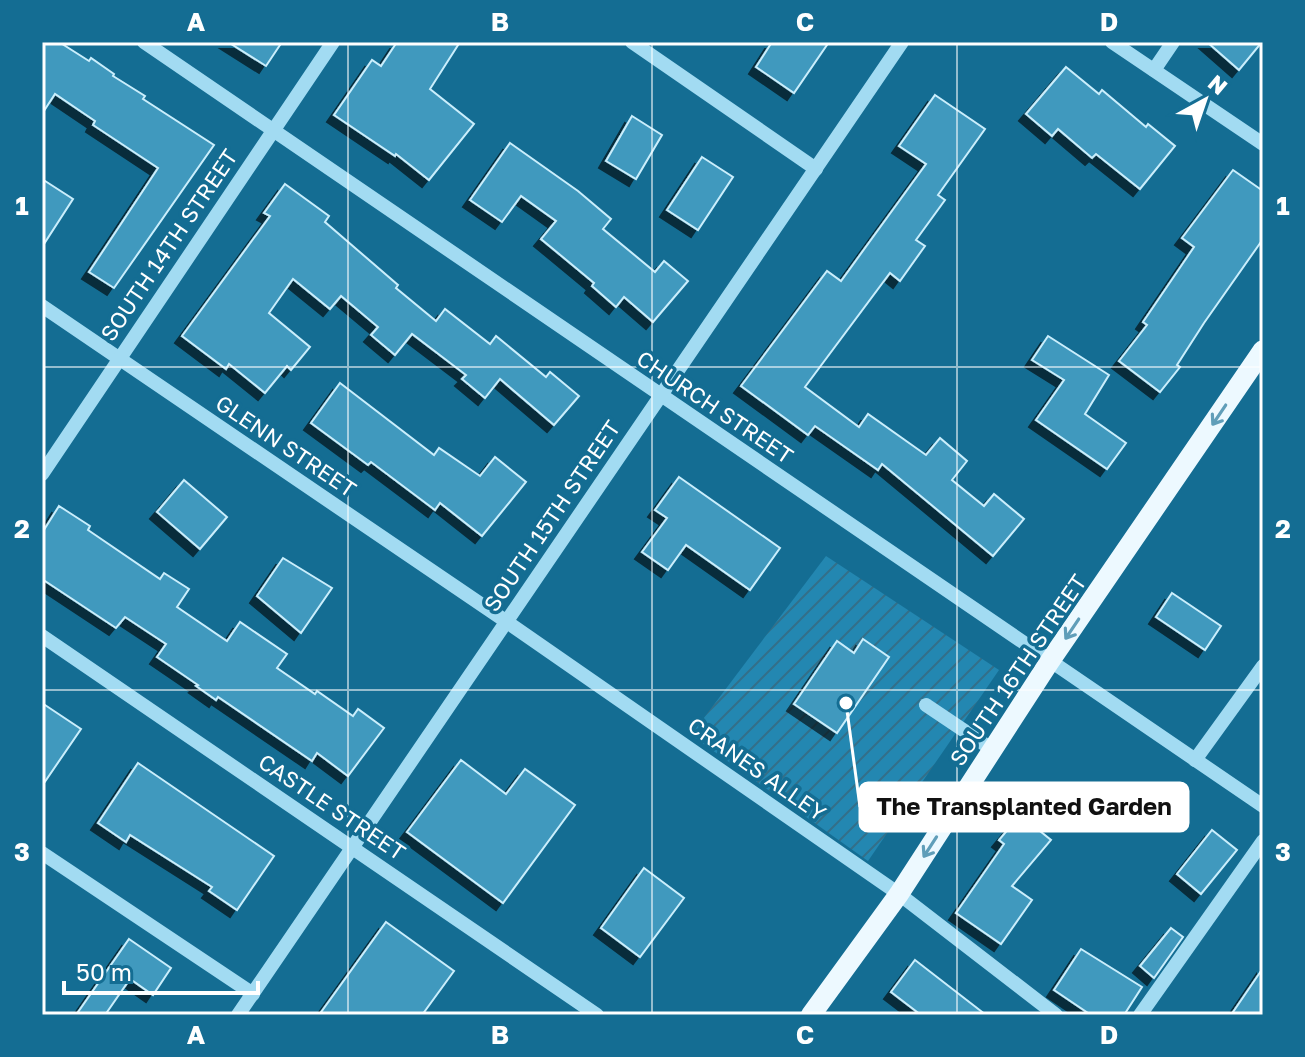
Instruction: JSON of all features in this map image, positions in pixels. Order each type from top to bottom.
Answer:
[{"type":"main road","name":"SOUTH 16TH STREET","points":[[811,1015],[899,894],[1050,661],[1263,350]]},
{"type":"street","name":"CHURCH STREET","points":[[144,42],[1263,806]]},
{"type":"street","name":"SOUTH 14TH STREET","points":[[42,474],[333,42]]},
{"type":"street","points":[[632,42],[816,169]]},
{"type":"street","name":"SOUTH 15TH STREET","points":[[238,1015],[902,42]]},
{"type":"street","points":[[1112,42],[1263,144]]},
{"type":"street","points":[[1154,70],[1173,42]]},
{"type":"street","name":"GLENN STREET","points":[[42,306],[507,622]]},
{"type":"street","name":"CRANES ALLEY","points":[[507,622],[899,894],[1056,1015]]},
{"type":"street","name":"CASTLE STREET","points":[[42,636],[597,1015]]},
{"type":"street","points":[[1195,760],[1263,666]]},
{"type":"street","points":[[926,705],[993,750]]},
{"type":"street","points":[[1140,1015],[1263,841]]},
{"type":"street","points":[[42,853],[253,994]]},
{"type":"shaded area","points":[[826,556],[999,670],[868,861],[691,735]]},
{"type":"building","points":[[42,42],[59,42],[89,61],[91,58],[145,96],[143,99],[214,145],[114,288],[89,272],[158,168],[93,125],[95,121],[55,94],[42,114]]},
{"type":"building","points":[[228,42],[282,42],[266,66]]},
{"type":"building","points":[[397,42],[460,42],[430,89],[474,124],[429,180],[396,154],[334,115],[372,60],[381,66]]},
{"type":"building","points":[[772,42],[829,42],[794,93],[756,67]]},
{"type":"building","points":[[1207,42],[1262,42],[1239,70]]},
{"type":"building","points":[[1066,67],[1099,94],[1102,90],[1146,127],[1148,124],[1175,146],[1140,189],[1096,154],[1092,158],[1058,129],[1052,136],[1026,114]]},
{"type":"building","points":[[935,95],[985,129],[938,195],[945,200],[916,240],[925,246],[900,281],[890,273],[805,387],[859,427],[868,414],[926,455],[940,438],[967,461],[952,480],[984,506],[994,494],[1024,519],[993,556],[882,464],[878,470],[815,426],[808,435],[741,386],[827,271],[841,281],[926,164],[899,146]]},
{"type":"building","points":[[632,116],[662,135],[636,179],[606,161]]},
{"type":"building","points":[[510,143],[578,191],[611,219],[603,229],[655,272],[664,261],[688,281],[653,322],[624,297],[616,307],[592,286],[594,283],[541,239],[556,221],[521,196],[502,222],[470,200]]},
{"type":"building","points":[[702,157],[733,177],[698,230],[667,210]]},
{"type":"building","points":[[1233,170],[1263,191],[1263,239],[1204,323],[1177,365],[1180,367],[1160,392],[1119,361],[1147,325],[1143,322],[1194,247],[1182,238]]},
{"type":"building","points":[[42,179],[73,199],[42,247]]},
{"type":"building","points":[[285,184],[329,216],[325,222],[436,321],[445,309],[490,344],[496,336],[546,377],[550,372],[579,396],[554,425],[500,379],[485,398],[462,379],[466,375],[412,334],[395,355],[371,335],[378,327],[341,296],[330,309],[293,279],[269,313],[310,347],[291,370],[287,366],[265,393],[229,364],[226,369],[182,336],[270,216],[264,213]]},
{"type":"building","points":[[1048,336],[1109,375],[1085,414],[1126,443],[1107,469],[1036,420],[1064,380],[1032,360]]},
{"type":"building","points":[[340,383],[434,455],[439,448],[480,476],[495,457],[526,482],[482,536],[440,503],[435,510],[371,462],[368,465],[311,423]]},
{"type":"building","points":[[679,477],[780,548],[750,590],[686,545],[668,570],[642,552],[667,518],[655,510]]},
{"type":"building","points":[[184,480],[227,517],[200,549],[157,512]]},
{"type":"building","points":[[59,506],[90,526],[88,530],[160,579],[164,573],[189,589],[177,607],[227,641],[240,622],[287,654],[277,668],[353,716],[358,709],[384,728],[348,776],[317,753],[312,761],[218,697],[216,700],[196,686],[157,657],[166,644],[125,617],[116,628],[42,579],[42,533]]},
{"type":"building","points":[[283,558],[332,588],[301,633],[257,596]]},
{"type":"building","points":[[1172,593],[1221,626],[1205,650],[1156,617]]},
{"type":"building","points":[[863,639],[889,657],[837,733],[794,704],[837,641],[854,653]]},
{"type":"building","points":[[42,703],[81,729],[42,786]]},
{"type":"building","points":[[461,760],[506,794],[525,769],[575,805],[503,903],[407,832]]},
{"type":"building","points":[[138,763],[274,856],[237,910],[209,891],[212,887],[130,835],[126,842],[98,823]]},
{"type":"building","points":[[1020,815],[1051,840],[1012,886],[1032,900],[1001,944],[956,913],[1004,844],[999,840]]},
{"type":"building","points":[[1212,830],[1237,850],[1201,894],[1177,874]]},
{"type":"building","points":[[644,868],[684,898],[640,957],[601,928]]},
{"type":"building","points":[[386,922],[454,971],[422,1015],[319,1015]]},
{"type":"building","points":[[1171,928],[1183,937],[1154,978],[1140,966]]},
{"type":"building","points":[[129,939],[171,968],[153,995],[130,979],[105,1015],[76,1015]]},
{"type":"building","points":[[1081,949],[1142,987],[1124,1015],[1091,1015],[1054,990]]},
{"type":"building","points":[[915,960],[986,1015],[921,1015],[891,992]]},
{"type":"building","points":[[1263,968],[1263,1015],[1231,1015]]},
{"type":"place","name":"The Transplanted Garden","points":[[846,703]]}]
